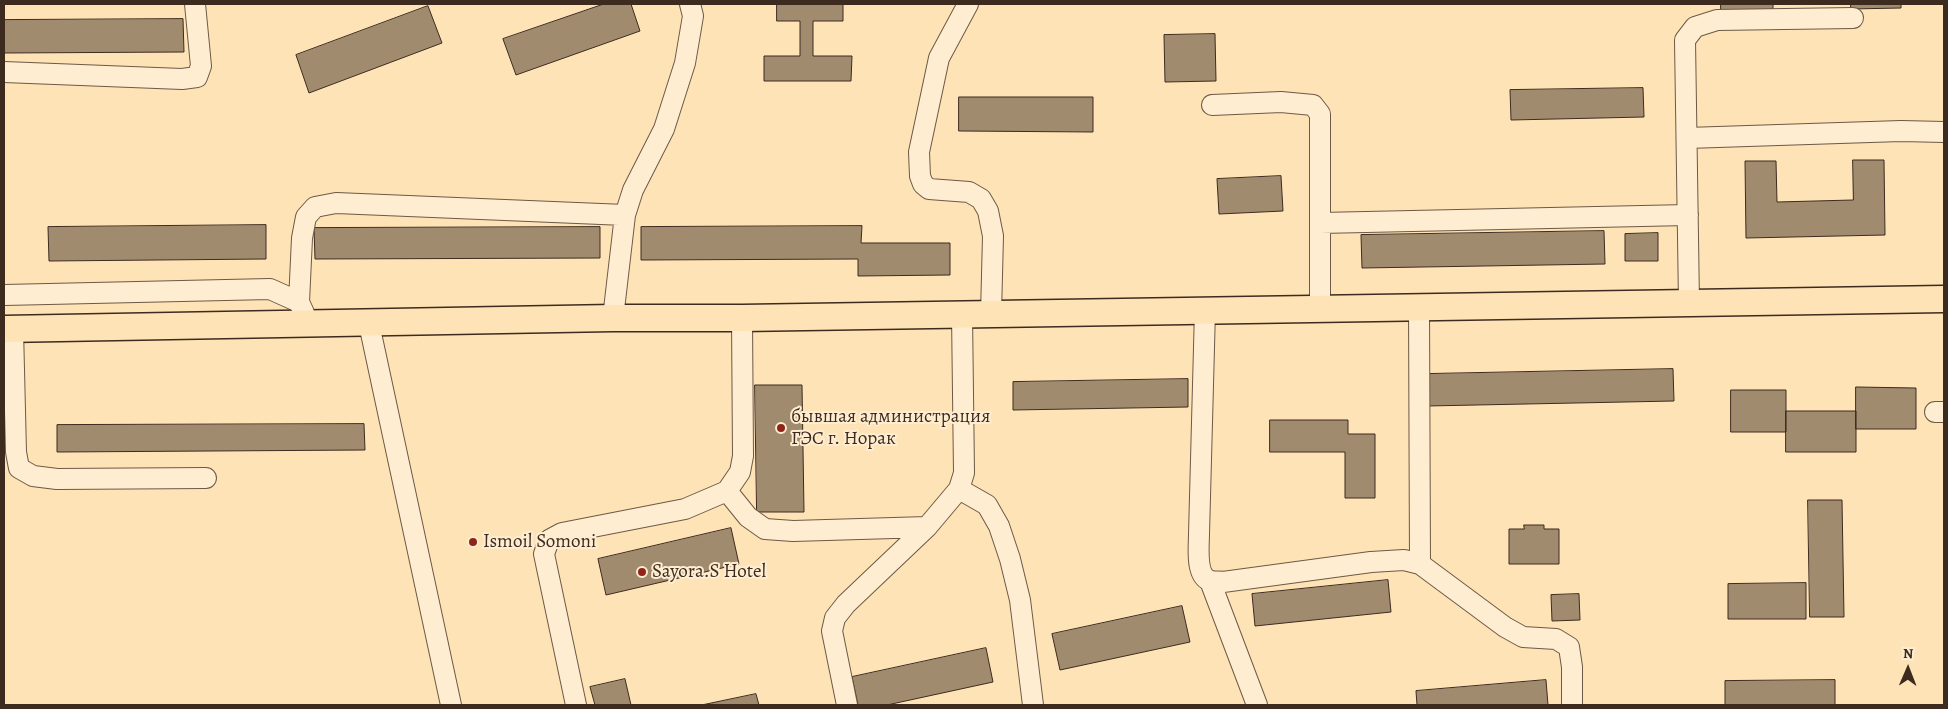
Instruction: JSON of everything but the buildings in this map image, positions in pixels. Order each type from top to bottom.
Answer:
[{"type":"main road","points":[[8,329],[304,313],[369,324],[613,318],[742,318],[1944,299]]},
{"type":"street","points":[[4,72],[182,79],[197,76],[201,66],[196,4]]},
{"type":"street","points":[[613,318],[625,214],[633,190],[664,129],[685,63],[693,16],[690,4]]},
{"type":"street","points":[[968,4],[939,58],[919,152],[920,176],[923,184],[929,189],[969,192],[981,199],[988,212],[992,236],[991,314]]},
{"type":"street","points":[[1689,303],[1685,40],[1694,27],[1717,20],[1853,18]]},
{"type":"street","points":[[1212,105],[1281,102],[1313,105],[1320,114],[1320,309]]},
{"type":"street","points":[[1687,138],[1901,131],[1944,132]]},
{"type":"street","points":[[304,313],[302,238],[306,217],[315,208],[336,203],[625,214]]},
{"type":"street","points":[[1320,223],[1688,215]]},
{"type":"street","points":[[4,295],[270,289],[304,313]]},
{"type":"street","points":[[1419,307],[1420,564]]},
{"type":"street","points":[[1205,310],[1200,559],[1202,574],[1210,581],[1256,705]]},
{"type":"street","points":[[847,705],[832,631],[835,618],[846,604],[927,527],[959,489],[964,473],[962,314]]},
{"type":"street","points":[[576,705],[544,554],[548,540],[562,533],[685,509],[727,491],[740,472],[743,456],[742,318]]},
{"type":"street","points":[[369,324],[451,705]]},
{"type":"street","points":[[8,329],[16,452],[19,468],[33,476],[57,479],[206,478]]},
{"type":"street","points":[[959,489],[986,505],[999,526],[1010,559],[1020,600],[1033,705]]},
{"type":"street","points":[[727,491],[748,517],[766,529],[793,531],[927,527]]},
{"type":"street","points":[[1210,581],[1223,582],[1370,562],[1404,560],[1420,564],[1505,627],[1522,637],[1556,639],[1569,647],[1572,667],[1572,705]]},
{"type":"place","name":"бывшая администрация ГЭС г. Норак","points":[[781,428]]},
{"type":"place","name":"Ismoil Somoni","points":[[473,542]]},
{"type":"place","name":"Sayora.S Hotel","points":[[642,572]]}]
